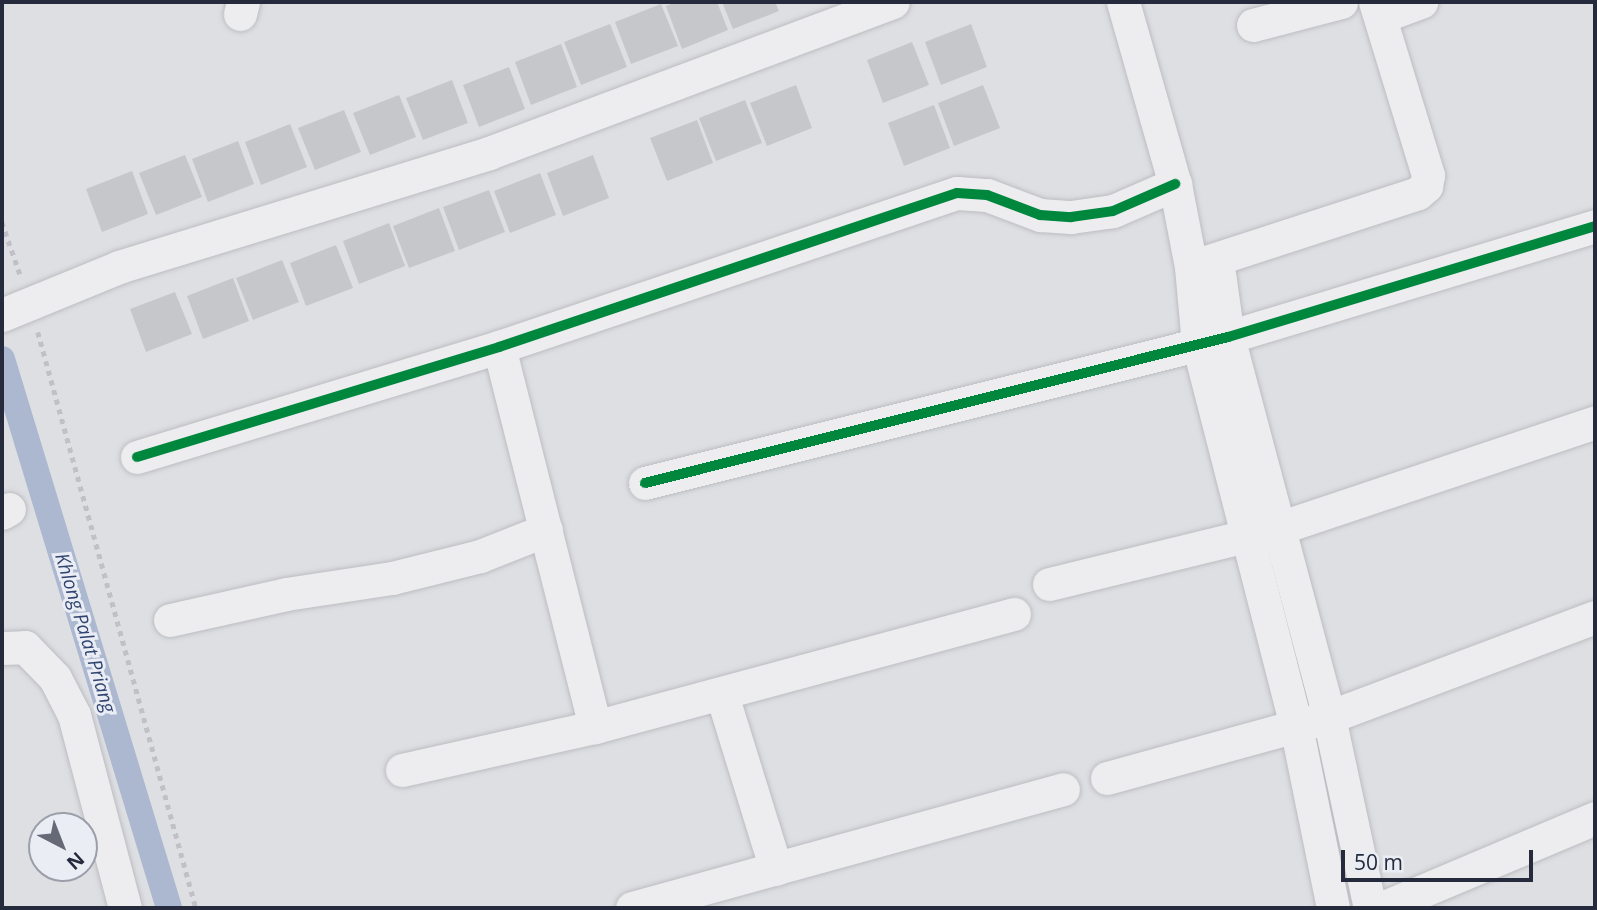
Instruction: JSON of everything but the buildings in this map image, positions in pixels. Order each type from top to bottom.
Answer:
[{"type":"street","points":[[1124,2],[1175,184],[1204,263],[1213,341],[1245,536],[1296,726],[1333,908]]},
{"type":"street","points":[[1253,25],[1341,2]]},
{"type":"street","points":[[1204,263],[1418,193],[1426,186],[1428,176],[1377,10],[1421,2]]},
{"type":"street","points":[[2,315],[32,300],[119,267],[489,153],[829,13],[886,3]]},
{"type":"street","points":[[137,457],[499,346],[957,193],[987,195],[1040,215],[1071,217],[1114,211],[1175,184]]},
{"type":"street","points":[[645,484],[1213,341],[1595,226]]},
{"type":"street","points":[[1213,341],[1279,528],[1329,717],[1370,908]]},
{"type":"street","points":[[499,346],[595,727]]},
{"type":"street","points":[[1049,584],[1279,528],[1595,422]]},
{"type":"street","points":[[170,620],[286,594],[392,578],[480,555],[546,530]]},
{"type":"street","points":[[402,770],[595,727],[722,695],[1014,614]]},
{"type":"street","points":[[1107,778],[1329,717],[1595,617]]},
{"type":"street","points":[[2,648],[24,647],[55,678],[74,715],[125,908]]},
{"type":"street","points":[[722,695],[776,869]]},
{"type":"street","points":[[632,908],[1063,789]]},
{"type":"street","points":[[1382,908],[1595,818]]},
{"type":"path","points":[[2,222],[32,300],[197,908]]},
{"type":"waterway","name":"Khlong Palat Priang","points":[[2,359],[169,908]]},
{"type":"cycle path","points":[[137,457],[499,347],[957,193],[987,195],[1040,215],[1071,217],[1113,211],[1175,184]]},
{"type":"cycle path","points":[[645,483],[1228,337],[1595,226]]}]
